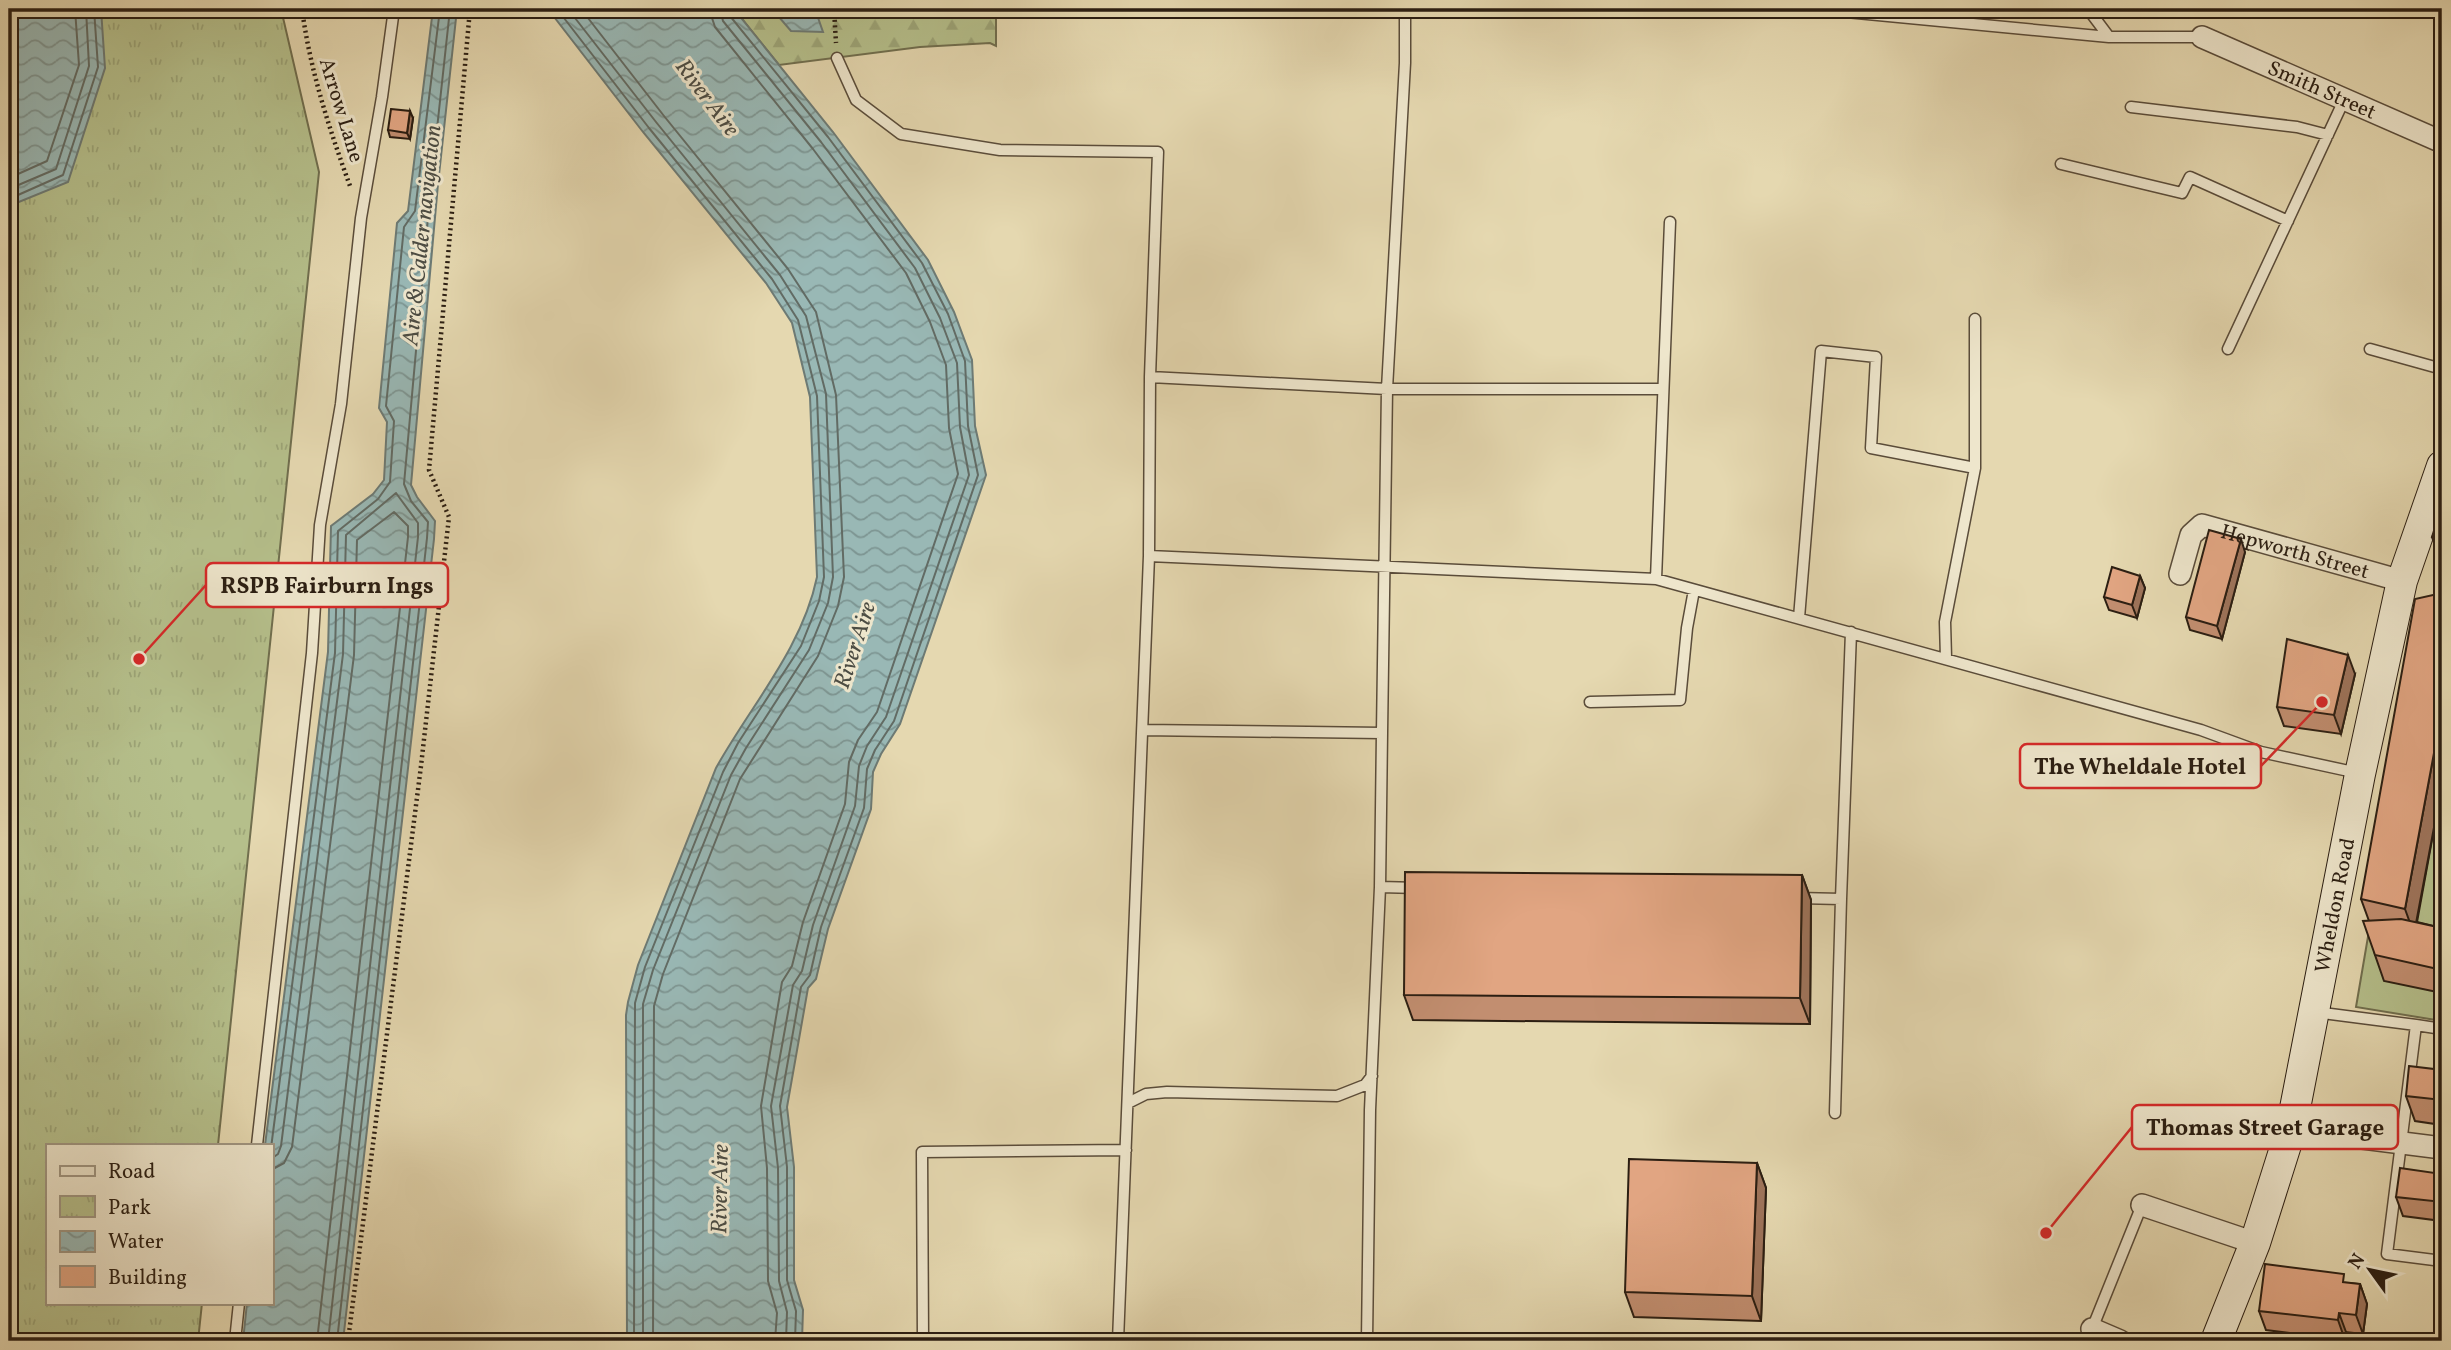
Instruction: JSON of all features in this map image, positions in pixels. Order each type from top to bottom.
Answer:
[{"type":"street","name":"Smith Street","points":[[2202,37],[2442,142]]},
{"type":"street","name":"Wheldon Road","points":[[2216,1341],[2255,1244],[2291,1129],[2360,774],[2402,581],[2442,466]]},
{"type":"street","name":"Hepworth Street","points":[[2180,574],[2191,535],[2202,525],[2402,581]]},
{"type":"street","points":[[2291,1129],[2442,1147]]},
{"type":"street","points":[[2142,1205],[2255,1244]]},
{"type":"street","points":[[2092,1329],[2120,1341]]},
{"type":"lane","points":[[257,1144],[312,653],[320,525],[341,404],[361,218],[394,9]]},
{"type":"lane","points":[[1367,1341],[1372,1076],[1380,887],[1387,388],[1405,63],[1405,9]]},
{"type":"lane","points":[[1815,9],[2109,37],[2202,37]]},
{"type":"lane","points":[[2088,9],[2109,37]]},
{"type":"lane","points":[[837,58],[856,100],[901,134],[1000,150],[1158,152],[1150,377],[1149,556],[1118,1341]]},
{"type":"lane","points":[[2228,349],[2346,99]]},
{"type":"lane","points":[[2131,107],[2260,125],[2297,127],[2328,135]]},
{"type":"lane","points":[[2062,164],[2182,193],[2190,177],[2288,221]]},
{"type":"lane","points":[[1656,579],[1670,222]]},
{"type":"lane","points":[[1946,658],[1945,622],[1975,468],[1976,318]]},
{"type":"lane","points":[[2370,349],[2442,369]]},
{"type":"lane","points":[[1799,618],[1821,351],[1875,357],[1871,449],[1975,468]]},
{"type":"lane","points":[[1150,377],[1387,388],[1663,389]]},
{"type":"lane","points":[[1149,556],[1656,579],[2201,730],[2261,752],[2360,774]]},
{"type":"lane","points":[[1590,702],[1680,700],[1687,628],[1694,590]]},
{"type":"lane","points":[[1835,1112],[1851,632]]},
{"type":"lane","points":[[1142,730],[1382,733]]},
{"type":"lane","points":[[1380,887],[1436,888]]},
{"type":"lane","points":[[1785,898],[1841,899]]},
{"type":"lane","points":[[2313,1012],[2442,1029]]},
{"type":"lane","points":[[2416,1026],[2387,1254],[2442,1261]]},
{"type":"lane","points":[[1128,1103],[1146,1094],[1167,1092],[1337,1096],[1365,1085],[1372,1076]]},
{"type":"lane","points":[[923,1341],[922,1152],[1126,1150]]},
{"type":"lane","points":[[2092,1329],[2142,1205]]},
{"type":"lane","points":[[234,1341],[239,1304]]},
{"type":"path","name":"Arrow Lane","points":[[302,9],[311,65],[335,148],[361,218]]},
{"type":"path","points":[[348,1341],[421,766],[449,517],[429,470],[470,9]]},
{"type":"path","points":[[834,9],[837,58]]},
{"type":"green space","points":[[9,9],[281,9],[319,172],[218,1144],[46,1144],[46,1304],[202,1304],[198,1341],[9,1341]]},
{"type":"green space","points":[[734,9],[996,9],[996,46],[990,43],[920,47],[779,65]]},
{"type":"green space","points":[[2442,620],[2442,1021],[2356,1007],[2370,925]]},
{"type":"water","points":[[9,9],[101,9],[105,68],[68,182],[9,206]]},
{"type":"water","name":"Aire & Calder navigation","points":[[433,9],[457,9],[411,485],[435,521],[434,539],[343,1341],[243,1341],[247,1304],[273,1304],[273,1144],[265,1144],[328,652],[331,526],[373,494],[384,480],[387,422],[379,408],[397,223],[408,211]]},
{"type":"water","name":"River Aire","points":[[548,9],[734,9],[833,132],[928,260],[954,312],[972,360],[975,426],[986,475],[900,724],[873,772],[871,809],[828,929],[816,979],[808,988],[787,1107],[794,1167],[794,1280],[803,1310],[802,1341],[627,1341],[626,1015],[638,965],[716,768],[788,652],[810,603],[817,577],[810,397],[792,323],[766,283],[643,132]]},
{"type":"water","points":[[772,9],[815,9],[823,32],[791,31]]},
{"type":"building","points":[[391,109],[410,111],[407,133],[388,130]]},
{"type":"building","points":[[2438,518],[2442,520],[2442,540],[2432,537]]},
{"type":"building","points":[[2209,530],[2241,539],[2217,626],[2186,617]]},
{"type":"building","points":[[2112,567],[2140,576],[2132,605],[2104,597]]},
{"type":"building","points":[[2442,593],[2442,710],[2405,909],[2361,899],[2415,599]]},
{"type":"building","points":[[2287,639],[2348,655],[2334,715],[2277,707]]},
{"type":"building","points":[[1405,872],[1802,875],[1800,998],[1404,995]]},
{"type":"building","points":[[2401,919],[2442,928],[2442,970],[2375,955],[2363,921]]},
{"type":"building","points":[[2409,1066],[2442,1070],[2442,1100],[2406,1096]]},
{"type":"building","points":[[1629,1159],[1757,1163],[1752,1296],[1625,1292]]},
{"type":"building","points":[[2400,1168],[2442,1174],[2442,1202],[2396,1197]]},
{"type":"building","points":[[2265,1264],[2344,1274],[2343,1282],[2360,1284],[2356,1315],[2339,1313],[2338,1320],[2259,1311]]},
{"type":"place","name":"RSPB Fairburn Ings","points":[[139,659]]},
{"type":"place","name":"The Wheldale Hotel","points":[[2322,702]]},
{"type":"place","name":"Thomas Street Garage","points":[[2046,1233]]}]
